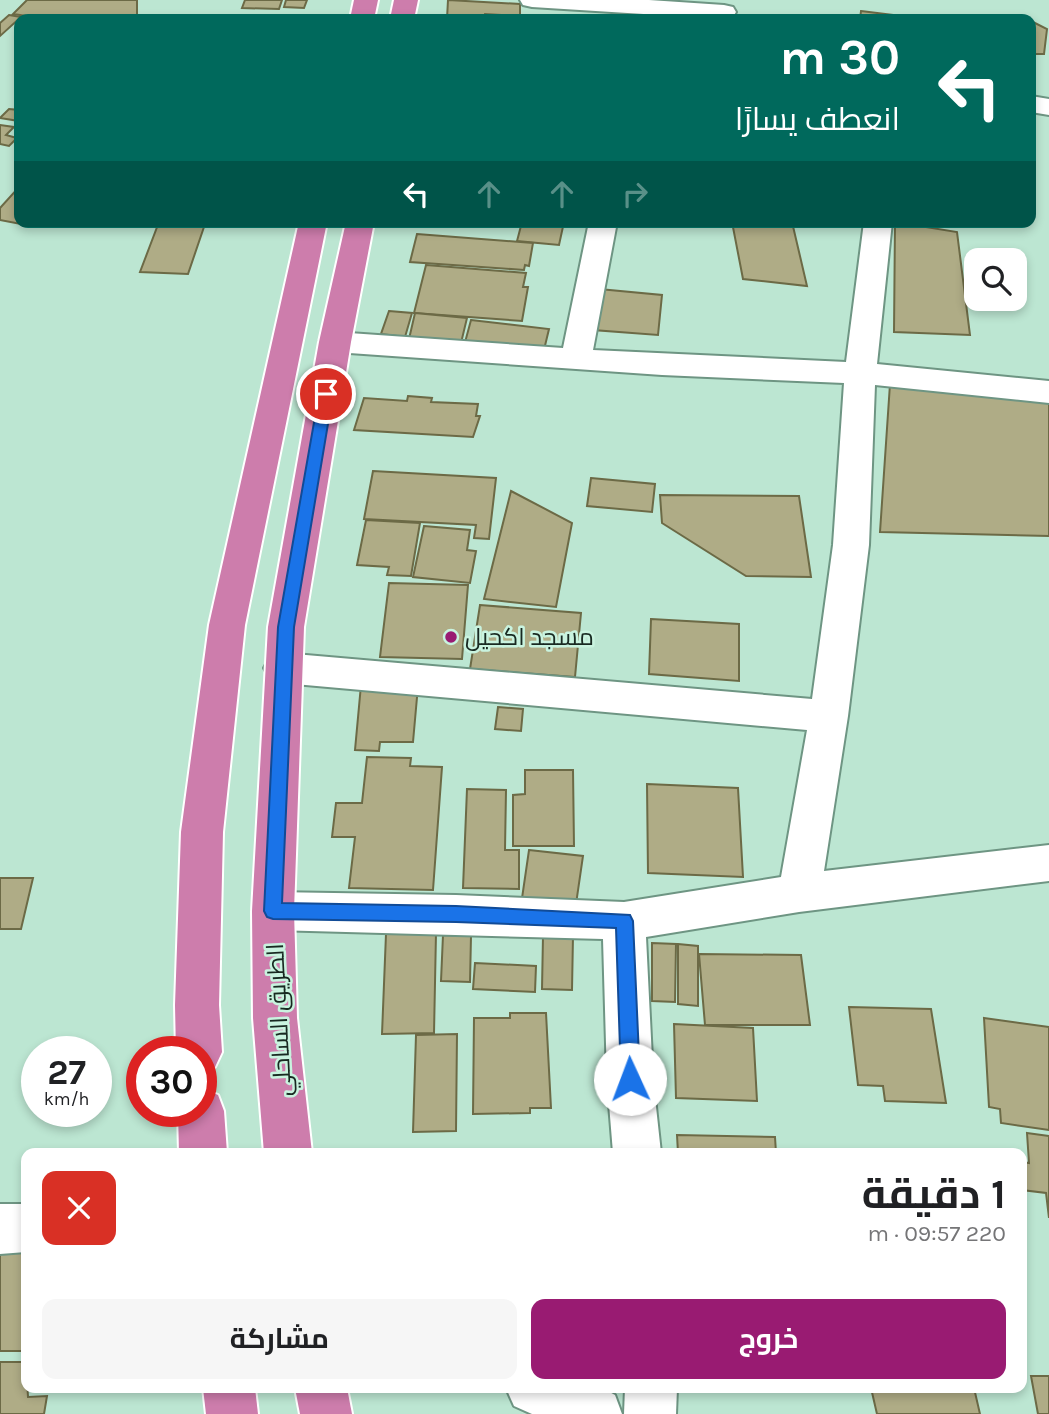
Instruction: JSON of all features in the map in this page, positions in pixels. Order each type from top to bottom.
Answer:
[{"type":"highway","points":[[198,1036],[202,832],[227,625],[312,228]]},
{"type":"highway","name":"الطريق الساحلي","points":[[288,1148],[275,1018],[273,911],[286,627],[335,342],[359,228]]},
{"type":"highway","points":[[202,1127],[203,1148]]},
{"type":"highway","points":[[230,1393],[232,1414]]},
{"type":"highway","points":[[322,1393],[327,1414]]},
{"type":"street","points":[[532,0],[727,10]]},
{"type":"street","points":[[576,359],[602,228]]},
{"type":"street","points":[[799,893],[830,716],[851,545],[860,373],[877,228]]},
{"type":"street","points":[[335,342],[576,359],[860,373],[1049,392]]},
{"type":"street","points":[[283,668],[428,678],[591,696],[830,716]]},
{"type":"street","points":[[273,911],[456,914],[624,921],[799,893],[1049,863]]},
{"type":"street","points":[[624,921],[630,1079],[637,1148]]},
{"type":"street","points":[[0,1229],[21,1228]]},
{"type":"street","points":[[561,1393],[596,1414]]},
{"type":"street","points":[[650,1414],[651,1393]]},
{"type":"building","points":[[27,0],[137,0],[137,14],[13,14]]},
{"type":"building","points":[[245,0],[282,0],[279,9],[242,8]]},
{"type":"building","points":[[286,0],[307,0],[304,8],[284,7]]},
{"type":"building","points":[[448,0],[520,4],[520,14],[447,14]]},
{"type":"building","points":[[861,11],[885,14],[861,14]]},
{"type":"building","points":[[9,15],[14,16],[14,23],[0,36],[0,23]]},
{"type":"building","points":[[1036,24],[1047,29],[1044,54],[1036,54]]},
{"type":"building","points":[[9,109],[14,110],[14,120],[0,118]]},
{"type":"building","points":[[0,125],[14,127],[6,135],[14,137],[14,141],[9,146],[0,144]]},
{"type":"building","points":[[14,193],[14,223],[0,220],[0,208]]},
{"type":"building","points":[[157,228],[204,228],[188,274],[140,272]]},
{"type":"building","points":[[520,228],[563,228],[559,245],[517,241]]},
{"type":"building","points":[[733,228],[793,228],[807,286],[743,279]]},
{"type":"building","points":[[895,228],[932,228],[957,232],[964,311],[967,311],[970,335],[894,332]]},
{"type":"building","points":[[417,234],[533,243],[529,266],[525,265],[524,270],[410,262]]},
{"type":"building","points":[[426,265],[526,273],[523,287],[528,287],[522,321],[414,313]]},
{"type":"building","points":[[599,289],[662,295],[658,335],[593,330]]},
{"type":"building","points":[[389,311],[412,313],[405,337],[381,334]]},
{"type":"building","points":[[415,313],[467,318],[461,343],[409,339]]},
{"type":"building","points":[[471,320],[549,329],[543,354],[464,346]]},
{"type":"building","points":[[890,384],[1049,403],[1049,536],[880,532]]},
{"type":"building","points":[[408,396],[432,398],[431,402],[478,404],[476,416],[480,416],[473,437],[354,430],[364,398],[407,401]]},
{"type":"building","points":[[373,471],[496,478],[489,539],[474,538],[476,525],[364,519]]},
{"type":"building","points":[[591,478],[655,484],[652,512],[587,506]]},
{"type":"building","points":[[511,491],[572,523],[556,607],[484,599]]},
{"type":"building","points":[[660,495],[799,496],[811,577],[746,576],[662,523]]},
{"type":"building","points":[[366,520],[420,523],[411,576],[387,575],[389,567],[357,565]]},
{"type":"building","points":[[424,526],[470,530],[467,550],[476,551],[470,583],[413,577]]},
{"type":"building","points":[[389,583],[468,585],[462,659],[380,657]]},
{"type":"building","points":[[480,605],[581,613],[575,677],[470,669]]},
{"type":"building","points":[[651,619],[739,624],[739,681],[649,674]]},
{"type":"building","points":[[361,685],[418,686],[413,742],[380,742],[379,751],[355,750]]},
{"type":"building","points":[[498,707],[523,709],[521,731],[495,729]]},
{"type":"building","points":[[367,757],[411,758],[410,766],[442,767],[433,890],[349,888],[355,837],[332,837],[336,803],[362,803]]},
{"type":"building","points":[[525,770],[573,770],[574,846],[513,846],[513,795],[525,794]]},
{"type":"building","points":[[647,784],[738,788],[743,877],[648,873]]},
{"type":"building","points":[[467,789],[506,790],[505,850],[519,850],[519,889],[463,888]]},
{"type":"building","points":[[529,850],[583,856],[575,911],[521,905]]},
{"type":"building","points":[[0,878],[33,878],[21,929],[0,929]]},
{"type":"building","points":[[436,933],[434,1033],[382,1034],[386,934]]},
{"type":"building","points":[[443,935],[471,936],[470,982],[441,981]]},
{"type":"building","points":[[543,936],[573,936],[572,990],[542,989]]},
{"type":"building","points":[[652,943],[676,944],[675,1002],[652,1001]]},
{"type":"building","points":[[678,944],[698,946],[698,1006],[678,1004]]},
{"type":"building","points":[[699,954],[801,955],[810,1025],[705,1025]]},
{"type":"building","points":[[475,963],[536,966],[535,992],[473,989]]},
{"type":"building","points":[[849,1007],[931,1009],[946,1103],[885,1101],[883,1086],[858,1085]]},
{"type":"building","points":[[510,1013],[546,1013],[551,1108],[530,1108],[530,1113],[473,1114],[474,1018],[510,1018]]},
{"type":"building","points":[[984,1018],[1049,1027],[1049,1130],[1001,1123],[1000,1109],[989,1107]]},
{"type":"building","points":[[674,1024],[753,1028],[757,1101],[676,1098]]},
{"type":"building","points":[[457,1034],[456,1131],[413,1132],[416,1035]]},
{"type":"building","points":[[1027,1133],[1049,1136],[1049,1218],[1046,1193],[1027,1191]]},
{"type":"building","points":[[677,1135],[775,1137],[776,1148],[678,1148]]},
{"type":"building","points":[[0,1248],[21,1249],[21,1351],[0,1351]]},
{"type":"building","points":[[0,1362],[21,1362],[21,1393],[28,1393],[28,1397],[47,1396],[44,1414],[0,1414]]},
{"type":"building","points":[[1031,1376],[1049,1376],[1049,1414],[1038,1414]]},
{"type":"building","points":[[872,1393],[975,1393],[980,1414],[877,1414]]},
{"type":"place","name":"مسجد اكحيل","points":[[451,637]]},
{"type":"route","points":[[326,394],[286,627],[273,911],[456,914],[624,921],[630,1079]]}]
